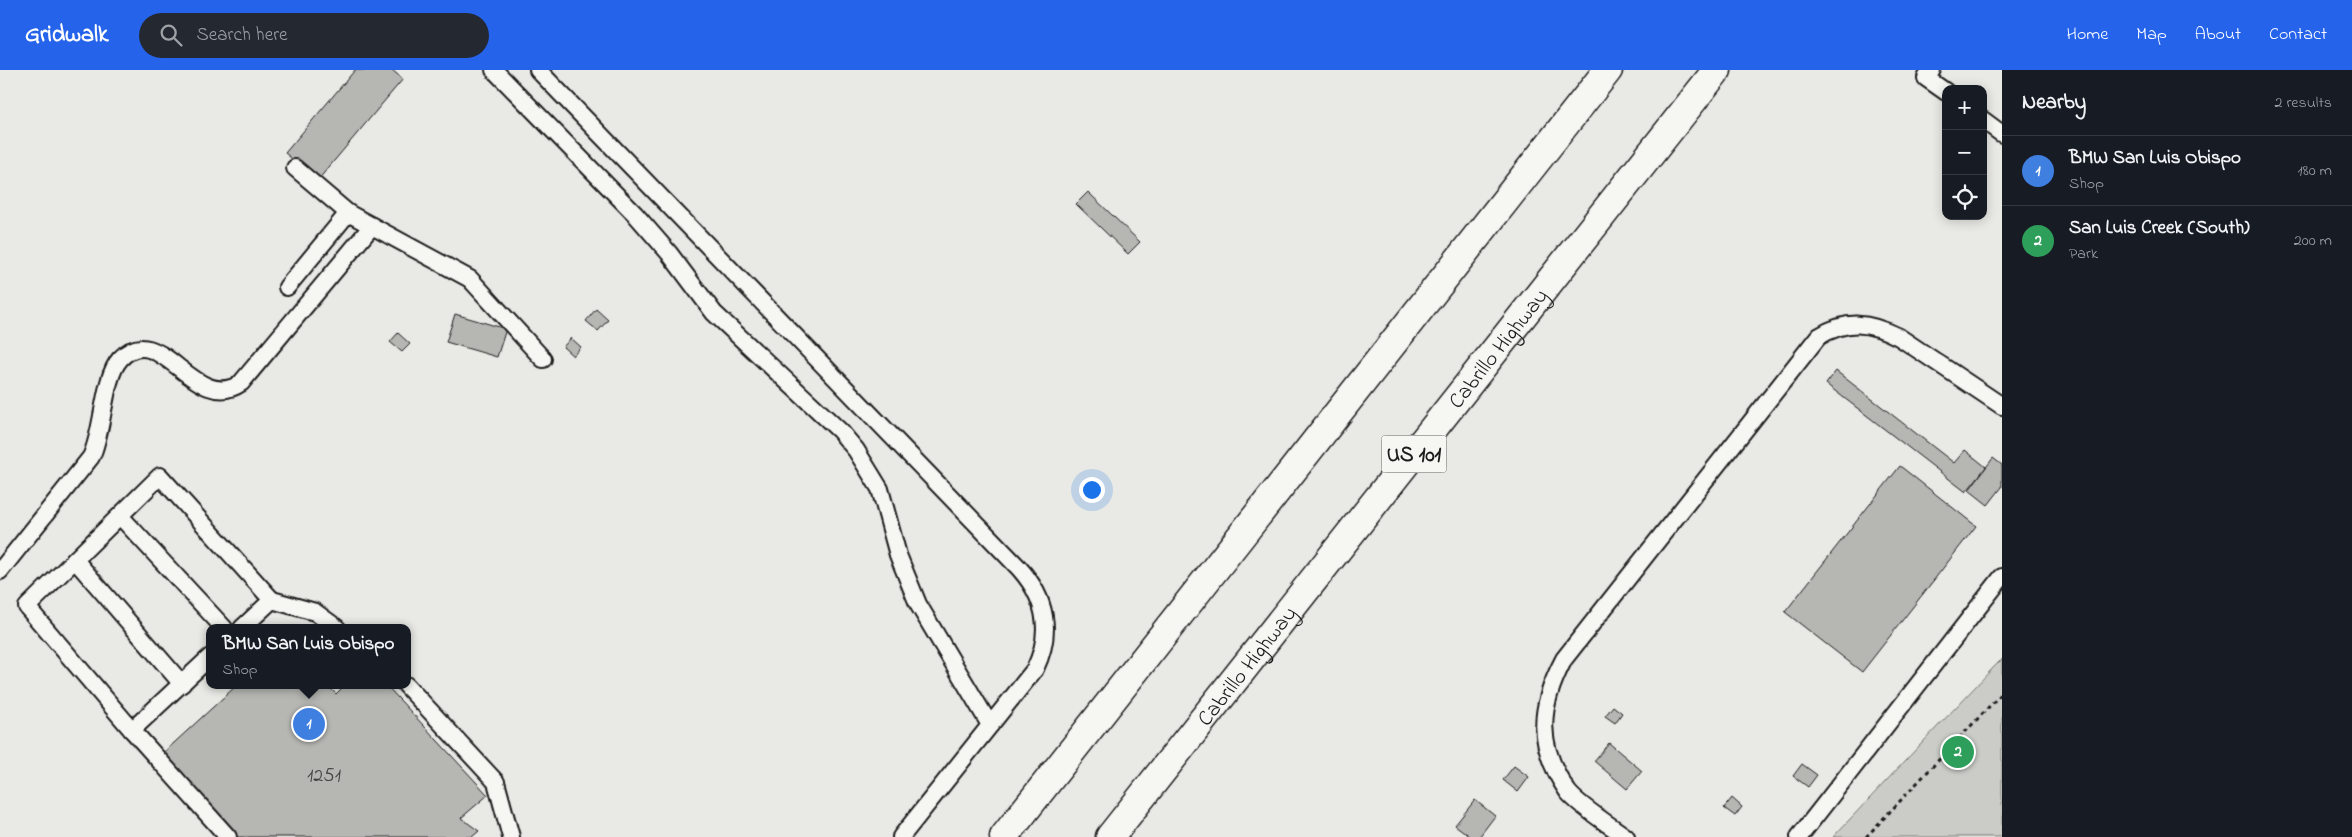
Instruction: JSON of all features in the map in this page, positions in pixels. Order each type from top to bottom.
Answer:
[{"type":"highway","points":[[1004,837],[1608,70]]},
{"type":"highway","name":"Cabrillo Highway","points":[[1110,837],[1717,70]]},
{"type":"lane","points":[[494,70],[635,214],[669,253],[714,312],[840,431],[856,450],[880,489],[898,555],[918,604],[990,725]]},
{"type":"lane","points":[[538,70],[1030,580],[1038,595],[1044,611],[1046,627],[1041,655],[1035,669],[900,837]]},
{"type":"lane","points":[[1932,70],[1926,78],[1942,89]]},
{"type":"lane","points":[[1987,123],[2002,134]]},
{"type":"lane","points":[[295,168],[348,213],[470,279],[543,359]]},
{"type":"lane","points":[[287,287],[348,213]]},
{"type":"lane","points":[[0,571],[91,457],[99,436],[112,375],[122,358],[130,352],[149,349],[165,356],[209,389],[219,391],[234,388],[372,226]]},
{"type":"lane","points":[[1626,837],[1569,793],[1556,767],[1547,747],[1542,726],[1552,680],[1564,659],[1818,337],[1832,328],[1851,324],[1866,324],[1881,328],[1899,337],[2002,406]]},
{"type":"lane","points":[[228,837],[132,730],[27,607],[160,476],[272,600],[315,612],[332,624]]},
{"type":"lane","points":[[120,516],[220,624]]},
{"type":"lane","points":[[75,560],[182,684]]},
{"type":"lane","points":[[1799,837],[2002,577]]},
{"type":"lane","points":[[246,624],[272,600]]},
{"type":"lane","points":[[132,730],[206,661]]},
{"type":"lane","points":[[410,689],[496,782],[511,837]]},
{"type":"path","points":[[1866,837],[2002,693]]},
{"type":"shaded area","points":[[2002,659],[2002,837],[1833,837],[1994,667]]},
{"type":"building","points":[[355,70],[392,70],[403,79],[318,180],[285,153]]},
{"type":"building","points":[[1088,192],[1140,242],[1128,254],[1076,204]]},
{"type":"building","points":[[596,309],[608,320],[598,331],[586,321]]},
{"type":"building","points":[[455,314],[506,329],[497,357],[446,342]]},
{"type":"building","points":[[398,333],[410,344],[402,352],[390,342]]},
{"type":"building","points":[[571,338],[581,347],[573,356],[563,347]]},
{"type":"building","points":[[1836,371],[1954,463],[1965,450],[1986,467],[1966,492],[1826,384]]},
{"type":"building","points":[[1993,458],[2002,465],[2002,487],[1988,505],[1969,490]]},
{"type":"building","points":[[1900,466],[1976,526],[1862,672],[1785,612]]},
{"type":"building","points":[[233,689],[331,689],[336,694],[341,689],[390,689],[488,795],[461,818],[479,831],[472,837],[233,837],[162,754]]},
{"type":"building","points":[[1613,706],[1622,713],[1615,723],[1605,716]]},
{"type":"building","points":[[1609,743],[1642,771],[1627,789],[1594,761]]},
{"type":"building","points":[[1802,764],[1817,775],[1808,787],[1793,776]]},
{"type":"building","points":[[1514,766],[1529,777],[1518,792],[1503,780]]},
{"type":"building","points":[[1732,798],[1742,807],[1735,816],[1724,808]]},
{"type":"building","points":[[1475,800],[1495,816],[1479,837],[1471,837],[1455,825]]},
{"type":"place","name":"BMW San Luis Obispo","points":[[309,724]]},
{"type":"place","name":"San Luis Creek (South)","points":[[1958,752]]}]
